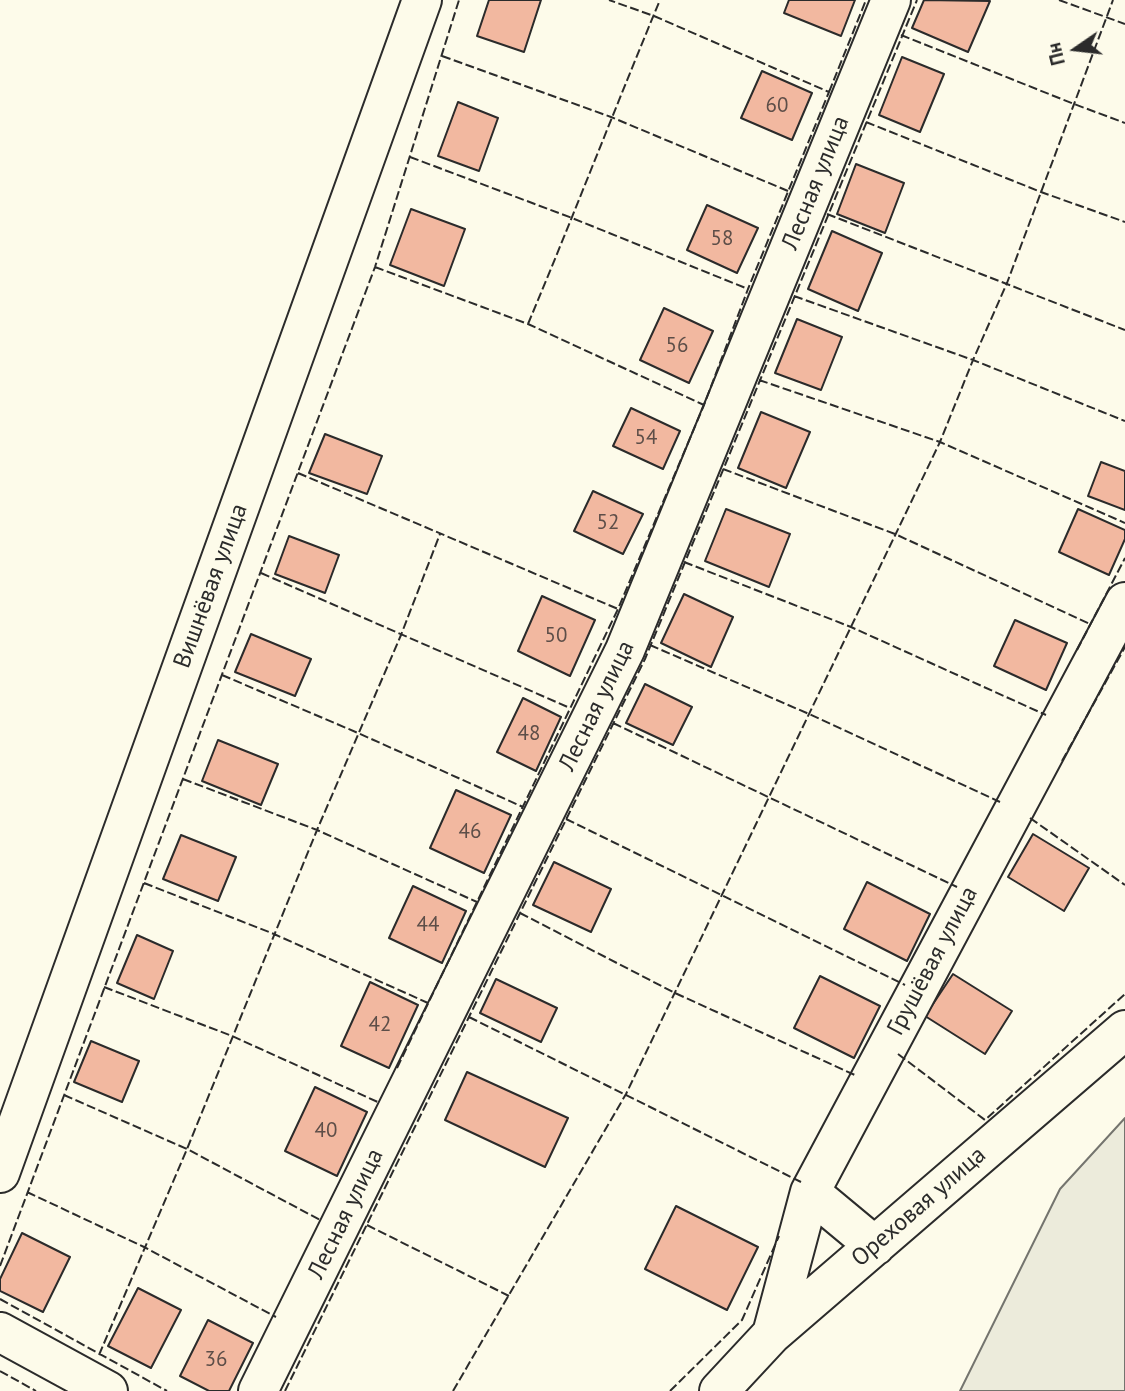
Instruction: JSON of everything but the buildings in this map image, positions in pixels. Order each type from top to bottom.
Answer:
[{"type":"street","name":"Вишнёвая улица","points":[[0,1173],[422,0]]},
{"type":"street","name":"Лесная улица","points":[[258,1391],[625,650],[891,0]]},
{"type":"street","name":"Грушёвая улица","points":[[772,1334],[810,1192],[1125,602]]},
{"type":"street","name":"Ореховая улица","points":[[719,1391],[772,1334],[1125,1030]]},
{"type":"street","points":[[810,1192],[875,1246]]},
{"type":"street","points":[[0,1332],[108,1391]]},
{"type":"shaded area","points":[[1125,1118],[1125,1391],[960,1391],[1060,1189]]},
{"type":"fence","points":[[0,1266],[375,267],[459,0]]},
{"type":"fence","points":[[397,1068],[618,609],[704,405],[748,289],[829,92],[654,16],[609,0]]},
{"type":"fence","points":[[528,324],[660,0]]},
{"type":"fence","points":[[829,92],[866,0]]},
{"type":"fence","points":[[285,1391],[645,659],[917,0]]},
{"type":"fence","points":[[1059,0],[1125,24]]},
{"type":"fence","points":[[453,1391],[626,1094],[940,442],[1007,283],[1113,0]]},
{"type":"fence","points":[[901,35],[1125,123]]},
{"type":"fence","points":[[442,56],[611,117],[788,191]]},
{"type":"fence","points":[[866,122],[1041,192],[1125,222]]},
{"type":"fence","points":[[410,157],[572,218],[748,289]]},
{"type":"fence","points":[[827,214],[1125,330]]},
{"type":"fence","points":[[375,267],[528,324],[704,405]]},
{"type":"fence","points":[[794,296],[973,360],[1125,421]]},
{"type":"fence","points":[[759,380],[940,442],[1125,523]]},
{"type":"fence","points":[[723,469],[895,534],[1090,624]]},
{"type":"fence","points":[[298,473],[618,609]]},
{"type":"fence","points":[[99,1355],[401,635],[440,534]]},
{"type":"fence","points":[[1077,650],[1125,558]]},
{"type":"fence","points":[[684,562],[851,627],[1046,715]]},
{"type":"fence","points":[[261,573],[570,708]]},
{"type":"fence","points":[[650,645],[809,714],[1000,802]]},
{"type":"fence","points":[[1062,761],[1125,647]]},
{"type":"fence","points":[[222,675],[523,807]]},
{"type":"fence","points":[[613,723],[957,887]]},
{"type":"fence","points":[[183,779],[317,830],[477,902]]},
{"type":"fence","points":[[1030,818],[1125,885]]},
{"type":"fence","points":[[566,819],[905,985]]},
{"type":"fence","points":[[144,883],[274,934],[428,1003]]},
{"type":"fence","points":[[520,913],[675,993],[857,1076]]},
{"type":"fence","points":[[104,987],[232,1036],[380,1103]]},
{"type":"fence","points":[[898,1054],[985,1120],[1125,994]]},
{"type":"fence","points":[[469,1017],[801,1182]]},
{"type":"fence","points":[[64,1095],[187,1149],[322,1221]]},
{"type":"fence","points":[[27,1192],[144,1247],[276,1317]]},
{"type":"fence","points":[[367,1225],[509,1296]]},
{"type":"fence","points":[[670,1391],[742,1320],[779,1236]]},
{"type":"fence","points":[[0,1299],[167,1391]]},
{"type":"fence","points":[[0,1371],[36,1391]]}]
